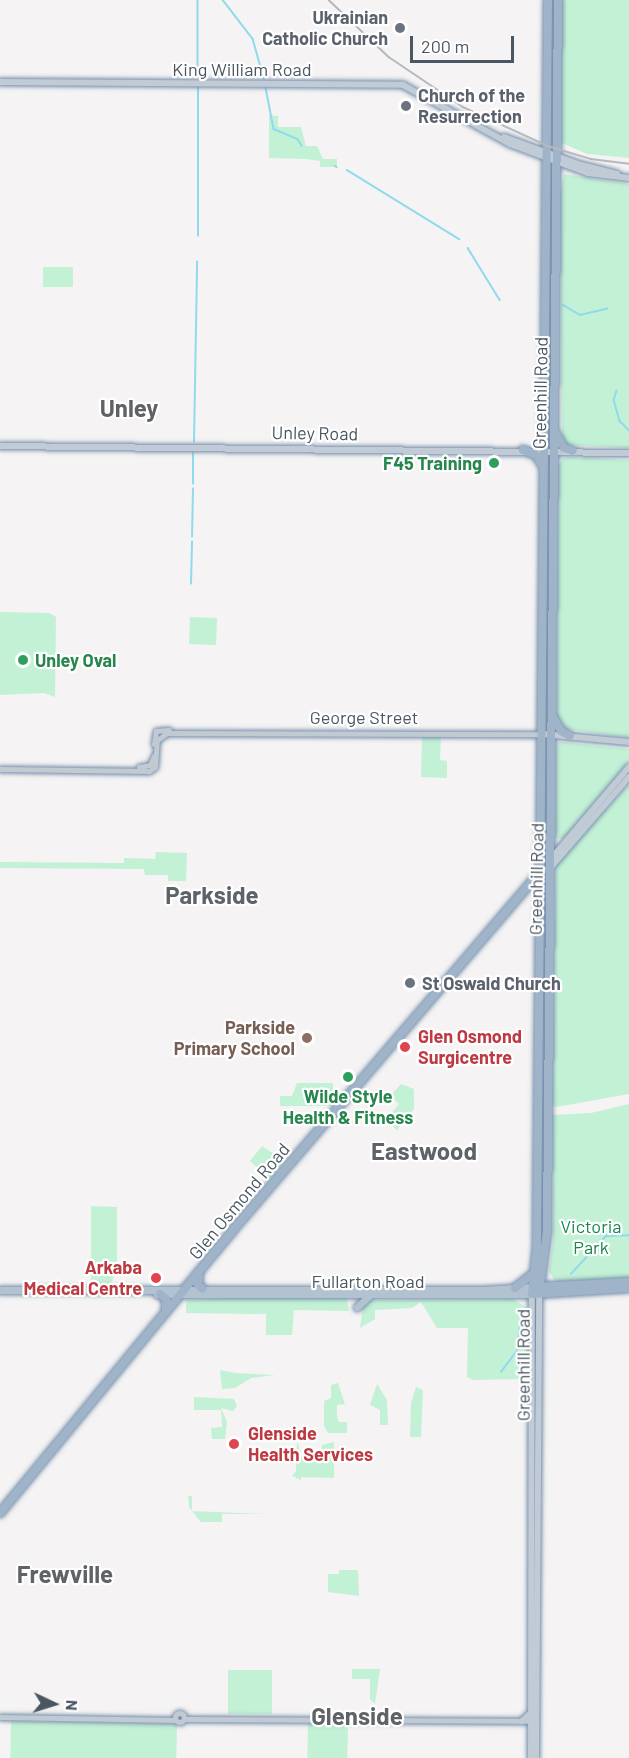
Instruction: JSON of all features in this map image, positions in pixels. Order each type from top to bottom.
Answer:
[{"type":"highway","name":"Greenhill Road","points":[[536,1290],[534,1272],[541,892],[548,0]]},
{"type":"highway","name":"Greenhill Road","points":[[536,1290],[544,1258],[551,863],[558,0]]},
{"type":"highway","points":[[548,103],[557,98]]},
{"type":"highway","points":[[547,196],[553,186],[557,189]]},
{"type":"highway","points":[[546,233],[557,240]]},
{"type":"highway","points":[[546,281],[552,286],[557,275]]},
{"type":"highway","points":[[545,410],[550,408],[555,384]]},
{"type":"highway","points":[[555,431],[564,448],[573,451]]},
{"type":"highway","points":[[523,450],[539,458],[544,470]]},
{"type":"highway","points":[[544,486],[554,480]]},
{"type":"highway","points":[[544,554],[549,556],[553,549]]},
{"type":"highway","points":[[544,570],[554,566]]},
{"type":"highway","points":[[543,623],[553,622]]},
{"type":"highway","points":[[542,705],[552,704]]},
{"type":"highway","points":[[552,716],[561,731],[570,736]]},
{"type":"highway","points":[[542,780],[552,780]]},
{"type":"highway","name":"Glen Osmond Road","points":[[0,1513],[199,1271],[551,863]]},
{"type":"highway","name":"Glen Osmond Road","points":[[507,913],[528,892],[541,874]]},
{"type":"highway","points":[[528,892],[534,889],[541,892]]},
{"type":"highway","points":[[544,1258],[547,1277],[558,1285]]},
{"type":"highway","points":[[199,1271],[198,1285],[203,1289]]},
{"type":"highway","points":[[518,1291],[534,1272]]},
{"type":"highway","name":"Fullarton Road","points":[[536,1290],[558,1285],[629,1282]]},
{"type":"highway","name":"Fullarton Road","points":[[536,1290],[629,1288]]},
{"type":"highway","points":[[160,1294],[166,1299],[166,1313]]},
{"type":"main road","name":"King William Road","points":[[0,82],[403,85],[472,126],[557,160],[629,176]]},
{"type":"main road","points":[[523,450],[539,443],[545,433]]},
{"type":"main road","name":"Unley Road","points":[[0,446],[554,450],[629,453]]},
{"type":"main road","points":[[542,734],[629,742]]},
{"type":"main road","name":"Glen Osmond Road","points":[[551,863],[629,767]]},
{"type":"main road","name":"Glen Osmond Road","points":[[551,863],[629,777]]},
{"type":"main road","name":"Fullarton Road","points":[[107,1290],[160,1294],[203,1289],[518,1291]]},
{"type":"main road","name":"Fullarton Road","points":[[0,1290],[369,1296],[536,1290]]},
{"type":"main road","name":"Greenhill Road","points":[[536,1290],[530,1310],[531,1713],[537,1743],[537,1758]]},
{"type":"main road","name":"Greenhill Road","points":[[531,1755],[534,1721],[536,1290]]},
{"type":"main road","points":[[518,1291],[530,1310]]},
{"type":"main road","points":[[357,1307],[369,1296]]},
{"type":"main road","points":[[522,1721],[531,1713]]},
{"type":"main road","points":[[531,1755],[537,1743]]},
{"type":"street","name":"George Street","points":[[0,769],[151,767],[158,734],[185,732],[542,734]]},
{"type":"street","points":[[0,1718],[534,1721]]},
{"type":"green space","points":[[561,0],[629,0],[629,158],[587,154],[560,142]]},
{"type":"green space","points":[[269,115],[278,116],[278,127],[301,127],[306,146],[317,146],[323,159],[337,159],[337,167],[320,167],[320,161],[306,159],[269,158]]},
{"type":"green space","points":[[564,174],[629,184],[629,448],[565,445],[562,440],[560,196]]},
{"type":"green space","points":[[43,267],[73,267],[73,287],[43,287]]},
{"type":"green space","points":[[563,458],[629,460],[629,738],[566,729],[557,718],[558,467]]},
{"type":"green space","points":[[0,612],[49,613],[56,617],[55,697],[44,693],[0,695]]},
{"type":"green space","points":[[190,617],[217,618],[216,645],[189,644]]},
{"type":"green space","points":[[422,736],[441,737],[440,760],[447,761],[447,778],[421,777]]},
{"type":"green space","points":[[561,742],[629,749],[629,761],[563,839],[555,839],[556,744]]},
{"type":"green space","points":[[629,784],[629,1094],[556,1107],[552,1105],[556,865]]},
{"type":"green space","points":[[156,852],[187,853],[186,881],[168,881],[168,875],[145,875],[144,869],[0,868],[0,862],[124,863],[124,858],[155,859]]},
{"type":"green space","points":[[297,1083],[333,1083],[333,1106],[280,1106],[280,1096],[292,1096]]},
{"type":"green space","points":[[401,1084],[414,1089],[414,1109],[397,1130],[390,1124],[393,1120],[389,1116],[399,1104],[390,1096]]},
{"type":"green space","name":"Victoria Park","points":[[629,1104],[629,1279],[557,1283],[549,1272],[553,1241],[552,1115],[591,1113]]},
{"type":"green space","points":[[262,1146],[285,1161],[270,1179],[250,1161]]},
{"type":"green space","points":[[91,1206],[117,1207],[117,1265],[111,1285],[91,1285]]},
{"type":"green space","points":[[258,1297],[347,1298],[349,1311],[294,1310],[292,1335],[266,1335],[266,1314],[186,1313],[186,1300]]},
{"type":"green space","points":[[513,1299],[526,1307],[528,1376],[520,1379],[473,1380],[467,1377],[468,1328],[437,1328],[421,1302],[412,1308],[375,1310],[375,1319],[360,1328],[364,1300]]},
{"type":"green space","points":[[220,1370],[275,1375],[251,1378],[235,1388],[222,1389]]},
{"type":"green space","points":[[338,1383],[345,1404],[337,1405],[337,1416],[339,1422],[347,1422],[347,1433],[328,1433],[324,1426],[324,1401],[331,1398],[331,1385]]},
{"type":"green space","points":[[377,1384],[387,1400],[388,1425],[380,1425],[380,1410],[370,1405]]},
{"type":"green space","points":[[416,1387],[423,1390],[421,1437],[410,1437],[411,1403]]},
{"type":"green space","points":[[194,1397],[234,1399],[237,1406],[233,1411],[221,1408],[227,1422],[225,1439],[212,1439],[211,1428],[222,1427],[221,1410],[194,1410]]},
{"type":"green space","points":[[297,1441],[303,1461],[321,1461],[322,1445],[334,1442],[334,1478],[301,1477],[301,1480],[292,1476],[296,1471]]},
{"type":"green space","points":[[188,1496],[192,1496],[192,1511],[189,1507]]},
{"type":"green space","points":[[192,1511],[265,1514],[222,1514],[222,1522],[201,1522]]},
{"type":"green space","points":[[339,1570],[358,1570],[359,1596],[328,1592],[328,1574],[339,1574]]},
{"type":"green space","points":[[352,1669],[380,1669],[375,1704],[370,1699],[370,1679],[352,1679]]},
{"type":"green space","points":[[228,1670],[272,1670],[272,1714],[228,1714]]},
{"type":"green space","points":[[11,1721],[177,1724],[176,1758],[10,1758]]},
{"type":"green space","points":[[308,1723],[348,1724],[347,1758],[307,1758]]},
{"type":"waterway","points":[[198,0],[198,77]]},
{"type":"waterway","points":[[223,0],[253,39],[264,78]]},
{"type":"waterway","points":[[198,88],[198,236]]},
{"type":"waterway","points":[[266,88],[274,129],[298,139],[302,146]]},
{"type":"waterway","points":[[347,170],[459,239]]},
{"type":"waterway","points":[[468,248],[500,300]]},
{"type":"waterway","points":[[194,442],[197,262]]},
{"type":"waterway","points":[[563,305],[580,315],[607,309]]},
{"type":"waterway","points":[[617,391],[614,400],[620,421],[629,430]]},
{"type":"waterway","points":[[193,453],[193,484]]},
{"type":"waterway","points":[[192,537],[193,489]]},
{"type":"waterway","points":[[191,584],[192,542]]},
{"type":"waterway","points":[[571,1274],[606,1236],[629,1235]]},
{"type":"waterway","points":[[501,1372],[517,1351],[520,1321]]},
{"type":"tram line","points":[[329,0],[389,57],[463,107],[548,146],[591,159],[629,164]]},
{"type":"place","name":"Ukrainian Catholic Church","points":[[400,28]]},
{"type":"place","name":"Church of the Resurrection","points":[[406,106]]},
{"type":"place","name":"F45 Training","points":[[494,463]]},
{"type":"place","name":"Unley Oval","points":[[23,660]]},
{"type":"place","name":"St Oswald Church","points":[[410,983]]},
{"type":"place","name":"Parkside Primary School","points":[[307,1038]]},
{"type":"place","name":"Glen Osmond Surgicentre","points":[[405,1047]]},
{"type":"place","name":"Wilde Style Health & Fitness","points":[[348,1077]]},
{"type":"place","name":"Arkaba Medical Centre","points":[[156,1278]]},
{"type":"place","name":"Glenside Health Services","points":[[234,1444]]},
{"type":"district","name":"Unley","points":[[129,408]]},
{"type":"district","name":"Parkside","points":[[212,895]]},
{"type":"district","name":"Eastwood","points":[[424,1151]]},
{"type":"district","name":"Frewville","points":[[65,1574]]},
{"type":"district","name":"Glenside","points":[[357,1716]]}]
